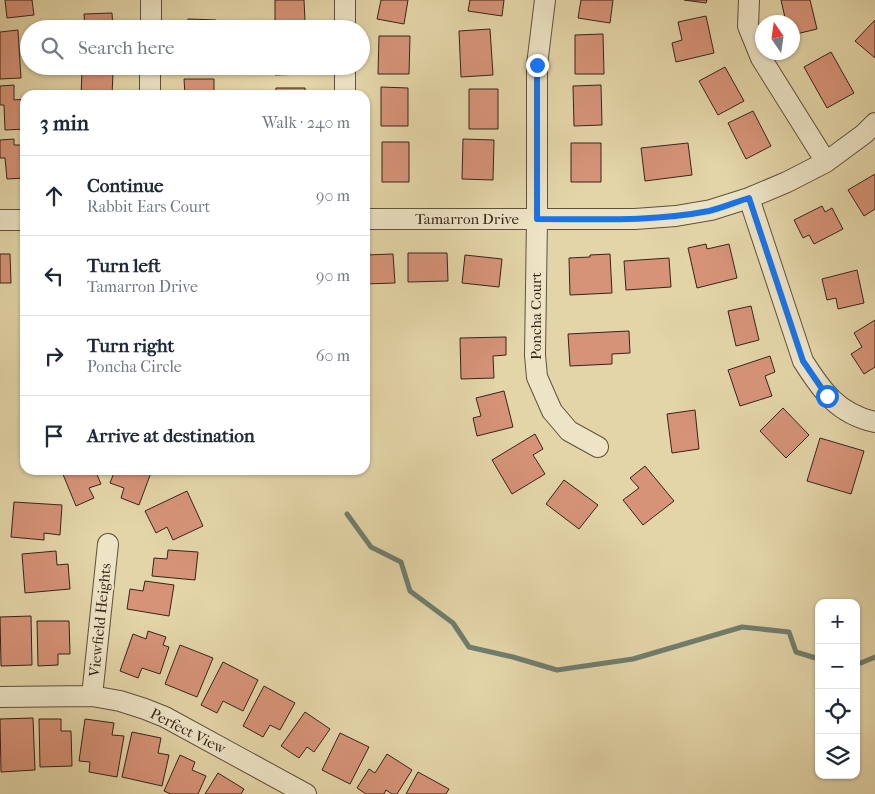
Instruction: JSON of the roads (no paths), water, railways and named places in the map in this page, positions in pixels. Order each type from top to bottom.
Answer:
[{"type":"street","points":[[151,0],[151,20]]},
{"type":"street","points":[[345,20],[346,0]]},
{"type":"street","name":"Poncha Court","points":[[545,0],[537,65],[537,219],[534,355],[537,377],[552,411],[568,431],[598,447]]},
{"type":"street","points":[[749,0],[748,26],[761,58],[826,162]]},
{"type":"street","points":[[150,75],[150,90]]},
{"type":"street","points":[[345,75],[345,90]]},
{"type":"street","name":"Tamarron Drive","points":[[370,219],[634,219],[676,216],[711,210],[749,198],[787,182],[826,162],[875,124]]},
{"type":"street","points":[[749,198],[803,361],[827,396],[846,411],[875,422]]},
{"type":"street","points":[[0,220],[20,220]]},
{"type":"street","name":"Viewfield Heights","points":[[92,696],[108,544]]},
{"type":"street","name":"Perfect View","points":[[0,697],[92,696],[120,701],[165,717],[306,794]]},
{"type":"waterway","points":[[347,514],[371,547],[401,562],[410,591],[453,623],[469,647],[557,670],[633,659],[742,627],[789,632],[796,652],[815,658]]},
{"type":"waterway","points":[[860,663],[875,657]]}]
